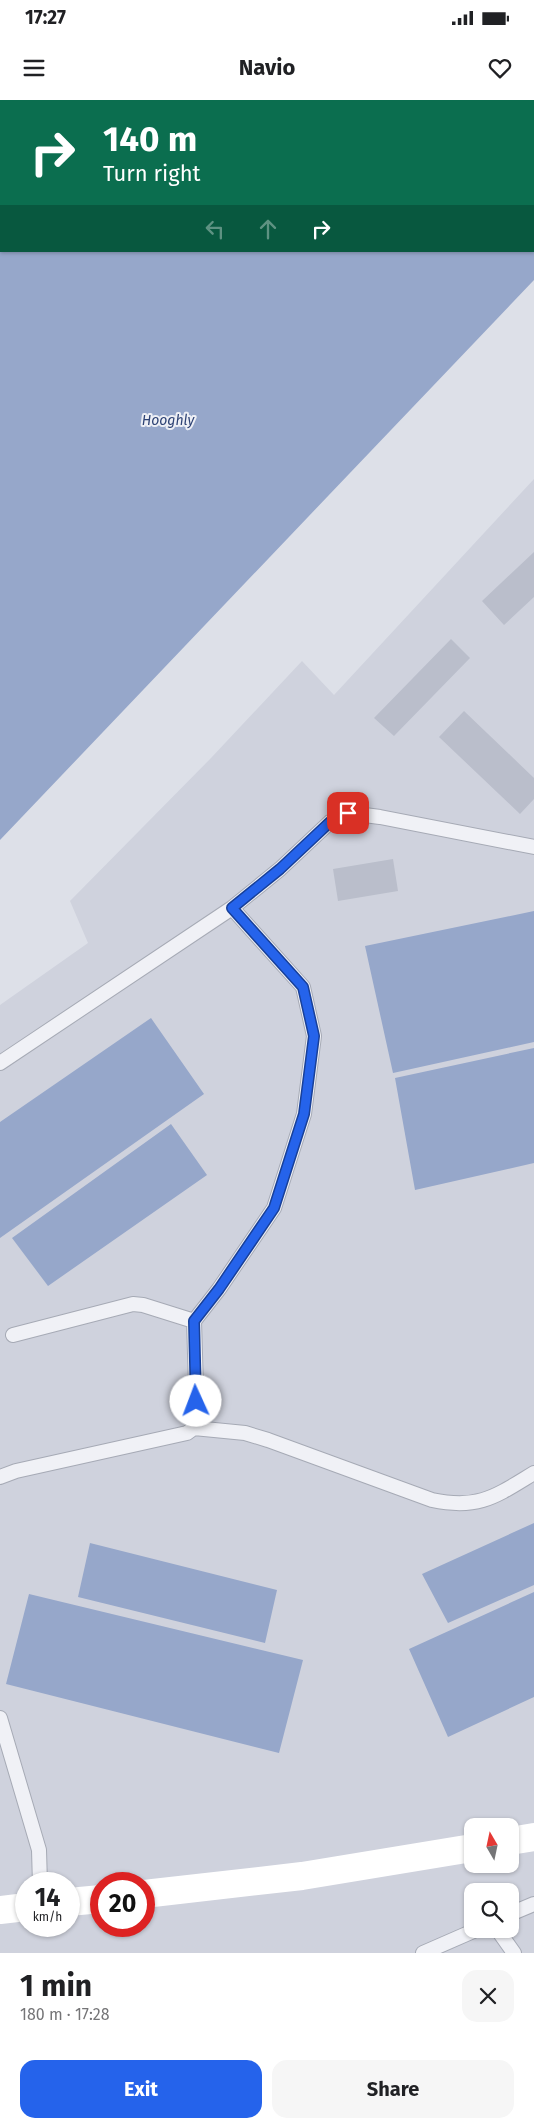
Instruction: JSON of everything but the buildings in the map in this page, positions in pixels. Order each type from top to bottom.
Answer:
[{"type":"street","points":[[519,1840],[534,1837]]},
{"type":"street","points":[[155,1893],[302,1876],[464,1849]]},
{"type":"street","points":[[0,1910],[15,1908]]},
{"type":"lane","points":[[0,1064],[232,908],[280,869],[330,822],[348,813],[380,817],[534,846]]},
{"type":"lane","points":[[0,1477],[16,1471],[187,1433],[194,1428],[197,1420],[194,1321],[219,1289],[274,1208],[304,1114],[314,1036],[303,987],[232,908]]},
{"type":"lane","points":[[13,1335],[133,1304],[143,1305],[194,1321]]},
{"type":"lane","points":[[194,1428],[245,1433],[432,1500],[453,1505],[490,1499],[534,1473]]},
{"type":"lane","points":[[0,1718],[39,1850],[40,1872]]},
{"type":"lane","points":[[519,1910],[534,1904]]},
{"type":"lane","points":[[423,1953],[464,1935]]},
{"type":"lane","points":[[503,1938],[514,1953]]},
{"type":"shaded area","points":[[534,479],[534,1953],[0,1953],[0,1005],[88,943],[70,901],[211,758],[302,661],[334,695]]},
{"type":"water","name":"Hooghly","points":[[0,252],[534,252],[534,280],[0,840]]},
{"type":"water","points":[[534,911],[534,1042],[393,1073],[365,946]]},
{"type":"water","points":[[151,1018],[204,1094],[0,1238],[0,1122]]},
{"type":"water","points":[[534,1048],[534,1163],[415,1190],[395,1078]]},
{"type":"water","points":[[171,1124],[207,1175],[48,1286],[12,1238]]},
{"type":"water","points":[[534,1523],[534,1585],[448,1623],[422,1574]]},
{"type":"water","points":[[90,1543],[277,1590],[265,1643],[78,1597]]},
{"type":"water","points":[[534,1592],[534,1697],[448,1737],[409,1649]]},
{"type":"water","points":[[29,1594],[303,1660],[279,1753],[6,1684]]},
{"type":"route","points":[[196,1401],[194,1321],[219,1289],[274,1208],[304,1114],[314,1036],[303,987],[232,908],[280,869],[330,822],[348,813]]}]
